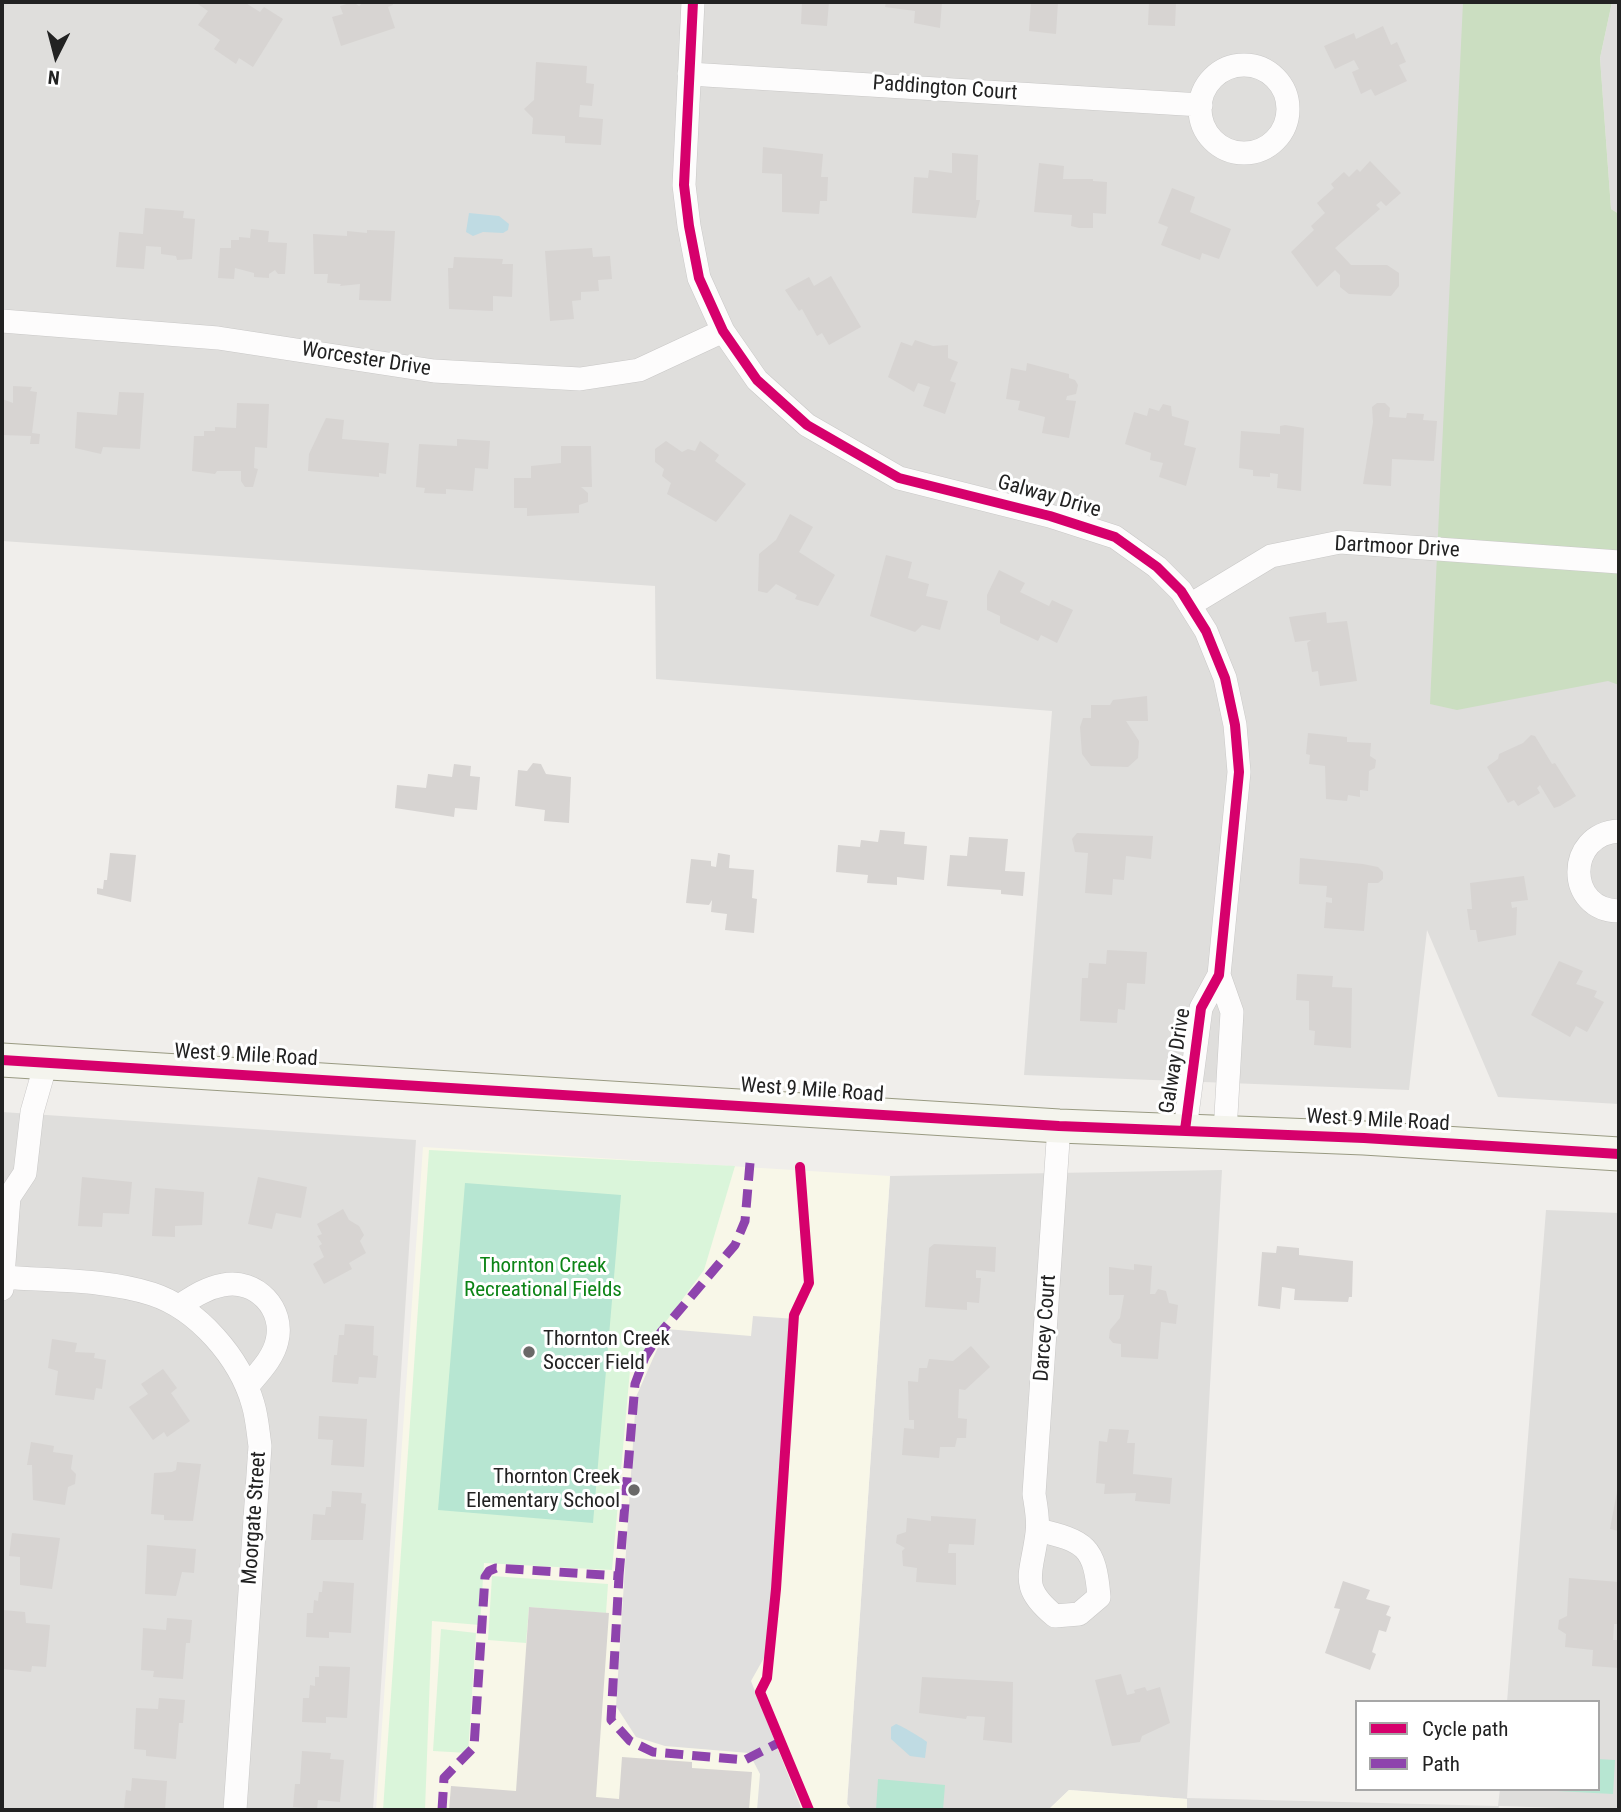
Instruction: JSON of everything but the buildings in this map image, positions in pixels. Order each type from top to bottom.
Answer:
[{"type":"street","name":"Galway Drive","points":[[692,2],[684,185],[687,216],[699,278],[723,331],[757,380],[807,425],[863,460],[899,478],[1050,516],[1115,537],[1157,567],[1181,591],[1206,631],[1225,678],[1235,725],[1239,772],[1219,975],[1201,1008],[1185,1130]]},
{"type":"street","name":"Paddington Court","points":[[689,74],[1201,105]]},
{"type":"street","name":"Worcester Drive","points":[[2,321],[218,338],[433,371],[580,379],[639,370],[723,331]]},
{"type":"street","name":"Dartmoor Drive","points":[[1190,605],[1271,556],[1340,542],[1619,562]]},
{"type":"street","points":[[1619,831],[1597,837],[1587,846],[1578,872],[1588,897],[1599,906],[1619,911]]},
{"type":"street","name":"Galway Drive","points":[[1219,975],[1233,1012],[1225,1132]]},
{"type":"street","name":"West 9 Mile Road","points":[[2,1060],[1059,1126],[1225,1132],[1619,1154]]},
{"type":"street","points":[[2,1283],[5,1191],[25,1172],[32,1112],[46,1063]]},
{"type":"street","name":"Darcey Court","points":[[1038,1530],[1034,1494],[1059,1126]]},
{"type":"street","name":"Moorgate Street","points":[[2,1283],[110,1286],[151,1294],[178,1306],[217,1340],[247,1387],[254,1405],[261,1446],[235,1810]]},
{"type":"street","points":[[178,1306],[205,1289],[226,1284],[247,1287],[263,1295],[273,1306],[278,1323],[277,1342],[268,1360],[247,1387]]},
{"type":"shaded area","points":[[2,2],[1463,2],[1619,668],[1619,1104],[1498,1097],[1427,930],[1409,1090],[1024,1075],[1052,711],[656,679],[655,586],[2,541]]},
{"type":"shaded area","points":[[1612,2],[1619,2],[1619,214],[1611,209],[1600,58]]},
{"type":"shaded area","points":[[2,1112],[416,1140],[373,1810],[2,1810]]},
{"type":"shaded area","name":"Thornton Creek Elementary School","points":[[423,1147],[890,1176],[847,1804],[852,1810],[376,1810]]},
{"type":"shaded area","points":[[1222,1170],[1187,1798],[1498,1806],[1500,1791],[1600,1791],[1600,1700],[1507,1700],[1546,1210],[1619,1213],[1619,1810],[1499,1806],[1498,1810],[1187,1810],[1187,1799],[1069,1790],[1048,1810],[852,1810],[847,1804],[890,1176]]},
{"type":"shaded area","points":[[753,1316],[796,1319],[769,1639],[765,1656],[751,1681],[802,1810],[757,1810],[760,1774],[749,1753],[665,1746],[636,1737],[616,1706],[636,1397],[666,1329],[751,1336]]},
{"type":"shaded area","points":[[1069,1790],[1187,1799],[1187,1810],[1048,1810]]},
{"type":"green space","points":[[1463,2],[1612,2],[1600,58],[1611,209],[1619,214],[1619,685],[1608,681],[1457,710],[1430,704]]},
{"type":"green space","name":"Thornton Creek Recreational Fields","points":[[429,1150],[735,1166],[704,1270],[630,1370],[612,1570],[484,1563],[480,1625],[432,1621],[425,1810],[383,1810]]},
{"type":"green space","name":"Thornton Creek Soccer Field","points":[[465,1183],[621,1195],[593,1523],[438,1510]]},
{"type":"green space","points":[[492,1576],[608,1584],[606,1613],[529,1607],[526,1643],[488,1640]]},
{"type":"green space","points":[[441,1629],[476,1633],[468,1753],[433,1751]]},
{"type":"green space","points":[[1600,1759],[1615,1760],[1613,1794],[1557,1791],[1600,1791]]},
{"type":"green space","points":[[878,1779],[945,1785],[943,1810],[876,1810]]},
{"type":"water","points":[[469,213],[499,216],[509,224],[508,230],[503,233],[483,232],[473,236],[466,232]]},
{"type":"water","points":[[896,1724],[927,1742],[925,1758],[910,1756],[891,1739],[891,1727]]},
{"type":"marked path","points":[[619,1576],[635,1384],[645,1357],[661,1332],[735,1245],[745,1221],[750,1163]]},
{"type":"marked path","points":[[442,1810],[444,1778],[474,1747],[485,1577],[489,1571],[496,1568],[619,1576],[611,1720],[630,1741],[653,1752],[745,1760],[780,1742]]},
{"type":"cycle path","points":[[693,2],[684,185],[689,226],[699,278],[723,331],[757,380],[807,425],[899,478],[1050,516],[1115,537],[1157,567],[1181,591],[1206,631],[1225,678],[1235,725],[1239,772],[1219,975],[1201,1008],[1185,1130]]},
{"type":"cycle path","points":[[2,1060],[1059,1126],[1364,1138],[1619,1154]]},
{"type":"cycle path","points":[[800,1167],[809,1283],[794,1315],[776,1589],[767,1678],[760,1692],[809,1810]]},
{"type":"place","name":"Thornton Creek Soccer Field","points":[[529,1352]]},
{"type":"place","name":"Thornton Creek Elementary School","points":[[634,1490]]}]
